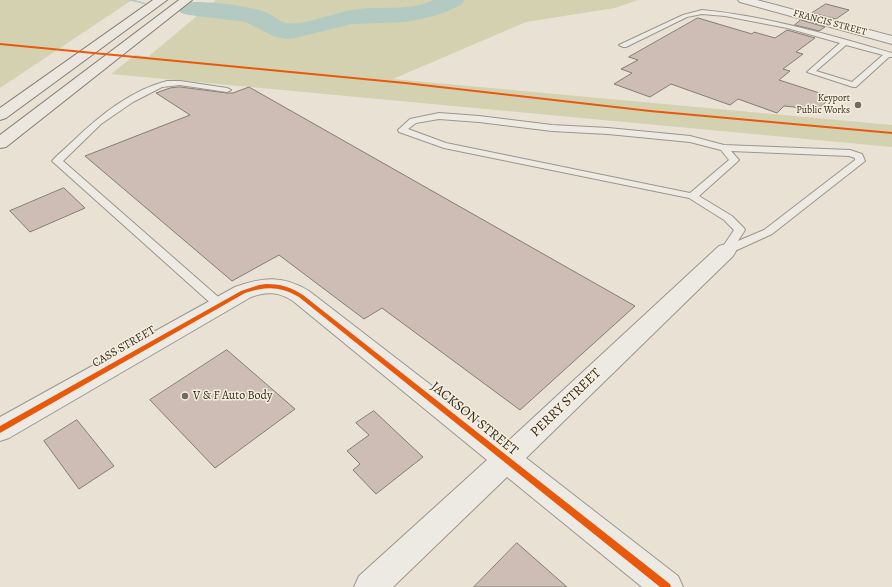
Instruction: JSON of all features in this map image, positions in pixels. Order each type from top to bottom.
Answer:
[{"type":"highway","points":[[0,115],[161,0]]},
{"type":"highway","points":[[0,143],[186,0]]},
{"type":"street","name":"FRANCIS STREET","points":[[744,0],[891,39]]},
{"type":"street","name":"PERRY STREET","points":[[370,587],[726,251]]},
{"type":"street","name":"JACKSON STREET","points":[[260,286],[277,285],[294,291],[301,296],[667,587]]},
{"type":"street","name":"CASS STREET","points":[[0,430],[243,292],[260,286]]},
{"type":"lane","points":[[622,45],[685,16],[702,12],[725,14],[788,26],[890,55]]},
{"type":"lane","points":[[876,51],[891,39]]},
{"type":"lane","points":[[845,42],[811,72],[853,85],[890,55]]},
{"type":"lane","points":[[220,305],[57,162],[98,122],[130,100],[159,85],[167,83],[180,83],[227,90]]},
{"type":"lane","points":[[439,116],[690,140],[724,148],[850,154],[859,156],[860,161],[768,232],[726,251],[740,230],[728,218],[692,196],[444,145],[402,130],[413,121],[439,116]]},
{"type":"lane","points":[[692,196],[734,160],[724,148]]},
{"type":"shaded area","points":[[0,0],[132,0],[0,88]]},
{"type":"shaded area","points":[[216,0],[638,0],[615,8],[526,22],[393,79],[892,125],[892,147],[111,74],[135,55],[152,57],[149,56]]},
{"type":"building","points":[[826,4],[849,10],[836,19],[812,13]]},
{"type":"building","points":[[698,18],[752,34],[754,32],[775,38],[787,30],[815,38],[796,52],[803,54],[783,69],[790,71],[779,80],[832,97],[813,113],[794,107],[784,106],[777,113],[738,99],[730,105],[671,84],[650,97],[614,84],[632,73],[621,69],[638,60],[629,57]]},
{"type":"building","points":[[801,20],[825,27],[819,31],[795,25]]},
{"type":"building","points":[[180,87],[233,93],[249,87],[635,306],[520,410],[382,308],[364,319],[279,255],[232,281],[85,156],[190,115],[156,93],[170,88]]},
{"type":"building","points":[[64,188],[85,208],[30,232],[10,211]]},
{"type":"building","points":[[227,350],[295,409],[215,468],[150,400]]},
{"type":"building","points":[[374,411],[423,457],[376,494],[353,470],[360,464],[347,451],[369,435],[356,423]]},
{"type":"building","points":[[77,420],[114,466],[79,489],[44,441]]},
{"type":"building","points":[[517,543],[567,587],[474,587]]},
{"type":"waterway","points":[[129,0],[144,3]]},
{"type":"waterway","points":[[189,8],[240,13],[260,18],[282,31],[295,31],[352,17],[422,12],[453,0]]},
{"type":"cycle path","points":[[0,44],[405,83],[650,111],[892,133]]},
{"type":"cycle path","points":[[0,430],[243,292],[266,286],[280,287],[301,296],[667,587]]},
{"type":"place","name":"Keyport Public Works","points":[[858,105]]},
{"type":"place","name":"V & F Auto Body","points":[[185,396]]}]
